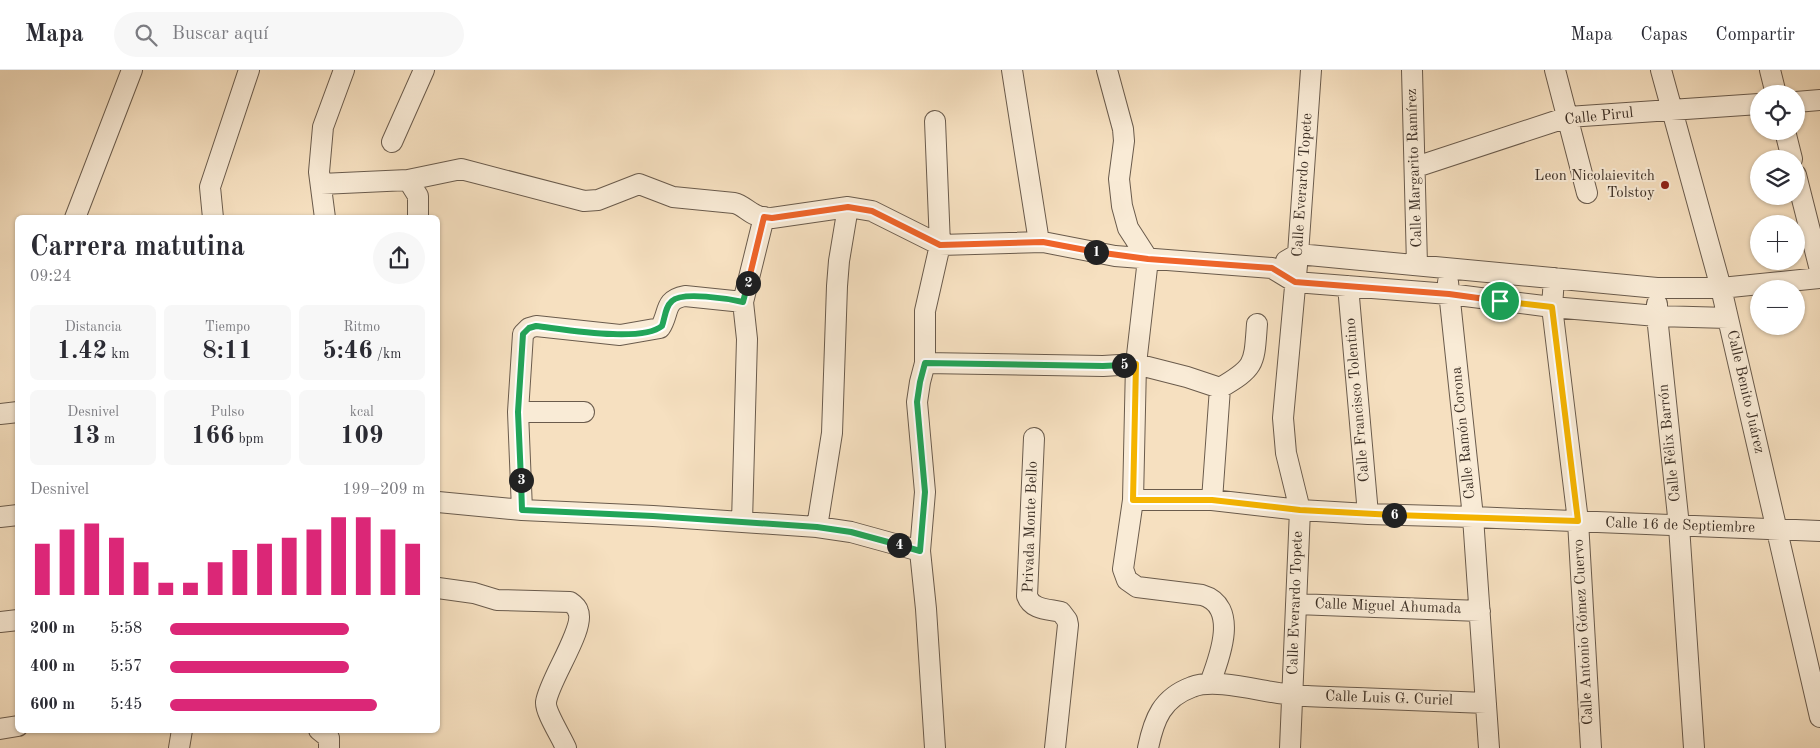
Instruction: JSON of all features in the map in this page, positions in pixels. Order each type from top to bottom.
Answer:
[{"type":"street","points":[[76,215],[132,70]]},
{"type":"street","points":[[213,215],[210,194],[212,180],[250,70]]},
{"type":"street","points":[[325,215],[319,172],[323,127],[344,70]]},
{"type":"street","points":[[392,142],[424,70]]},
{"type":"street","points":[[1012,70],[1039,242]]},
{"type":"street","points":[[1107,70],[1123,129],[1124,141],[1119,179],[1122,206],[1128,228],[1148,259],[1136,364],[1133,500],[1123,569],[1127,580],[1137,587],[1210,597],[1215,601],[1222,616],[1224,630],[1224,644],[1210,683],[1193,686],[1168,700],[1163,706],[1152,731],[1148,748]]},
{"type":"street","name":"Calle Everardo Topete","points":[[1290,748],[1300,510],[1286,453],[1283,418],[1298,254],[1306,70]]},
{"type":"street","name":"Calle Margarito Ramírez","points":[[1412,70],[1416,167],[1417,265]]},
{"type":"street","points":[[1554,70],[1587,193]]},
{"type":"street","name":"Calle Benito Juárez","points":[[1661,70],[1721,288],[1820,717]]},
{"type":"street","points":[[1770,70],[1774,85]]},
{"type":"street","points":[[1805,101],[1820,100]]},
{"type":"street","name":"Calle Pirul","points":[[1416,167],[1568,117],[1750,105]]},
{"type":"street","points":[[935,121],[940,245],[926,311],[925,363],[917,402],[925,492],[920,551],[935,748]]},
{"type":"street","points":[[321,184],[408,180],[461,170],[584,201],[598,200],[639,184],[673,197],[740,204],[755,215],[772,218],[848,207],[872,211],[940,245],[1039,242],[1115,256],[1272,268],[1295,282],[1449,294],[1552,307],[1657,316],[1728,318]]},
{"type":"street","points":[[408,180],[418,196],[418,215]]},
{"type":"street","points":[[1804,205],[1820,270]]},
{"type":"street","points":[[817,527],[832,432],[836,286],[848,207]]},
{"type":"street","points":[[742,522],[747,339],[743,302],[764,217]]},
{"type":"street","points":[[1115,256],[1128,228]]},
{"type":"street","points":[[1272,268],[1298,254],[1657,288],[1721,288],[1820,278]]},
{"type":"street","name":"Calle Ramón Corona","points":[[1446,268],[1473,517],[1489,748]]},
{"type":"street","name":"Calle Antonio Gómez Cuervo","points":[[1554,278],[1552,307],[1578,521],[1591,748]]},
{"type":"street","name":"Calle Francisco Tolentino","points":[[1348,286],[1368,514]]},
{"type":"street","name":"Calle Félix Barrón","points":[[1657,288],[1657,316],[1679,526],[1694,748]]},
{"type":"street","points":[[522,510],[518,412],[523,334],[529,328],[536,326],[624,335],[660,328],[667,309],[674,299],[680,297],[743,302]]},
{"type":"street","points":[[925,363],[1103,366],[1136,364],[1187,377],[1220,388],[1242,375],[1248,369],[1255,354],[1257,324]]},
{"type":"street","points":[[1212,500],[1220,388]]},
{"type":"street","points":[[0,414],[15,412]]},
{"type":"street","points":[[518,412],[584,412]]},
{"type":"street","name":"Privada Monte Bello","points":[[1034,438],[1027,596],[1029,603],[1034,606],[1062,612],[1067,620],[1068,631],[1055,748]]},
{"type":"street","name":"Calle 16 de Septiembre","points":[[1133,500],[1212,500],[1300,510],[1368,514],[1820,531]]},
{"type":"street","points":[[440,502],[522,510],[653,516],[817,527],[851,532],[920,551]]},
{"type":"street","points":[[0,517],[15,515]]},
{"type":"street","points":[[440,588],[474,593],[497,600],[570,602],[579,611],[575,634],[549,692],[546,704],[566,748]]},
{"type":"street","name":"Calle Miguel Ahumada","points":[[1296,604],[1480,610]]},
{"type":"street","points":[[0,622],[15,620]]},
{"type":"street","name":"Calle Luis G. Curiel","points":[[1210,683],[1292,695],[1486,703]]},
{"type":"street","points":[[0,728],[15,726]]},
{"type":"street","points":[[180,748],[182,733]]},
{"type":"place","name":"Leon Nicolaievitch Tolstoy","points":[[1665,185]]},
{"type":"route","points":[[848,207],[872,211],[940,245],[1043,242],[1115,256],[1272,268],[1295,282],[1449,294],[1500,301],[1552,307],[1578,521],[1368,514],[1300,510],[1212,500],[1133,500],[1136,364],[1103,366],[925,363],[917,402],[925,492],[920,551],[851,532],[817,527],[653,516],[522,510],[518,412],[523,334],[525,330],[536,326],[624,335],[660,328],[671,302],[680,297],[732,299],[743,302],[764,217],[772,218],[848,207]]}]
